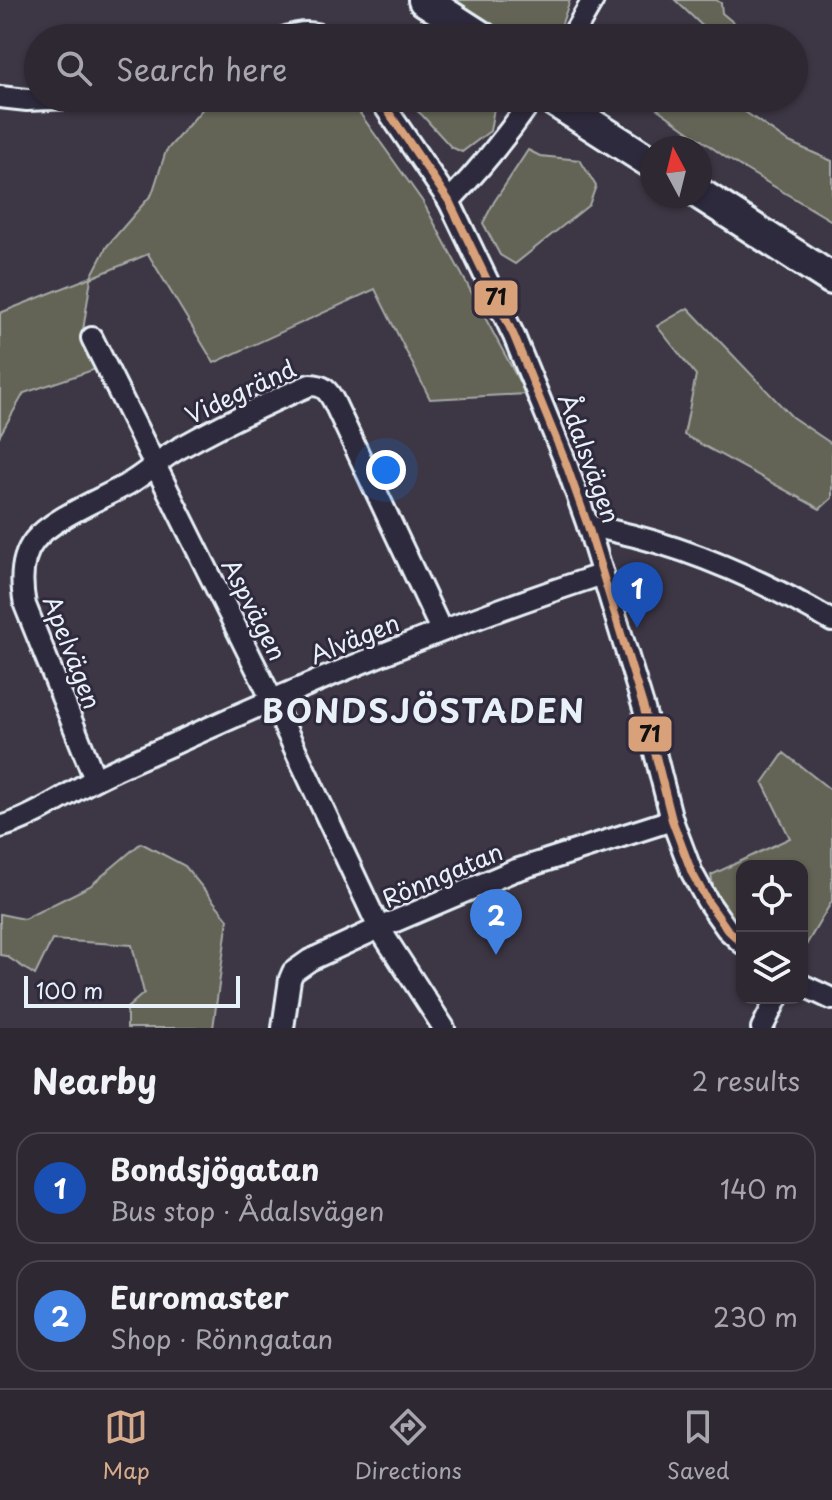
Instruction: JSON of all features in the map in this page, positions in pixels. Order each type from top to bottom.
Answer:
[{"type":"highway","points":[[398,0],[435,24]]},
{"type":"highway","points":[[424,0],[461,24]]},
{"type":"highway","points":[[572,112],[640,155]]},
{"type":"highway","points":[[598,112],[640,139]]},
{"type":"highway","points":[[712,185],[832,261]]},
{"type":"highway","points":[[712,202],[832,279]]},
{"type":"street","points":[[579,24],[593,0]]},
{"type":"street","points":[[0,97],[24,100]]},
{"type":"street","name":"Ådalsvägen","points":[[389,112],[449,201],[520,350],[588,526],[644,709],[672,820],[692,873],[708,902],[736,937]]},
{"type":"street","points":[[449,201],[480,170],[523,112]]},
{"type":"street","name":"Aspvägen","points":[[92,338],[272,700],[379,928],[444,1028]]},
{"type":"street","name":"Videgränd","points":[[154,465],[178,449],[294,392],[310,385],[324,387],[334,402],[441,630]]},
{"type":"street","name":"Apelvägen","points":[[95,779],[25,605],[21,583],[24,562],[33,541],[46,530],[132,482],[154,465]]},
{"type":"street","points":[[588,526],[629,533],[686,551],[793,598],[832,621]]},
{"type":"street","name":"Alvägen","points":[[0,827],[21,820],[95,779],[272,700],[441,630],[603,574]]},
{"type":"street","name":"Rönngatan","points":[[283,1028],[293,972],[310,960],[513,871],[672,820]]},
{"type":"street","points":[[808,988],[832,999]]},
{"type":"street","points":[[762,1028],[774,1004]]},
{"type":"green space","points":[[447,0],[570,0],[562,24],[484,24]]},
{"type":"green space","points":[[675,0],[716,0],[721,3],[722,13],[735,24],[700,24]]},
{"type":"green space","points":[[200,112],[359,112],[423,202],[526,394],[430,399],[375,289],[214,363],[148,254],[91,278],[82,337],[99,368],[24,393],[0,435],[0,313],[91,277],[107,246],[152,194],[166,151]]},
{"type":"green space","points":[[418,112],[493,112],[490,131],[462,152],[451,147]]},
{"type":"green space","points":[[662,112],[745,112],[787,141],[832,161],[832,221],[728,159],[712,148],[712,136],[696,136]]},
{"type":"green space","points":[[528,150],[540,156],[580,160],[596,186],[589,205],[515,264],[500,255],[483,223]]},
{"type":"green space","points":[[688,308],[792,417],[832,444],[832,498],[820,509],[684,435],[696,375],[657,326]]},
{"type":"green space","points":[[784,753],[832,791],[832,901],[808,942],[808,860],[743,860],[790,838],[763,783]]},
{"type":"green space","points":[[141,843],[185,866],[228,919],[213,1028],[127,1028],[127,1008],[144,993],[132,945],[52,940],[35,975],[0,955],[0,914],[24,919],[90,886]]},
{"type":"green space","points":[[736,863],[736,926],[716,903],[711,875]]},
{"type":"transit line","name":"71","points":[[389,112],[449,201],[514,336],[588,526],[644,709],[672,820],[692,873],[708,902],[736,937]]},
{"type":"place","name":"Bondsjögatan","points":[[637,628]]},
{"type":"place","name":"Euromaster","points":[[496,955]]},
{"type":"district","name":"BONDSJÖSTADEN","points":[[424,710]]}]
